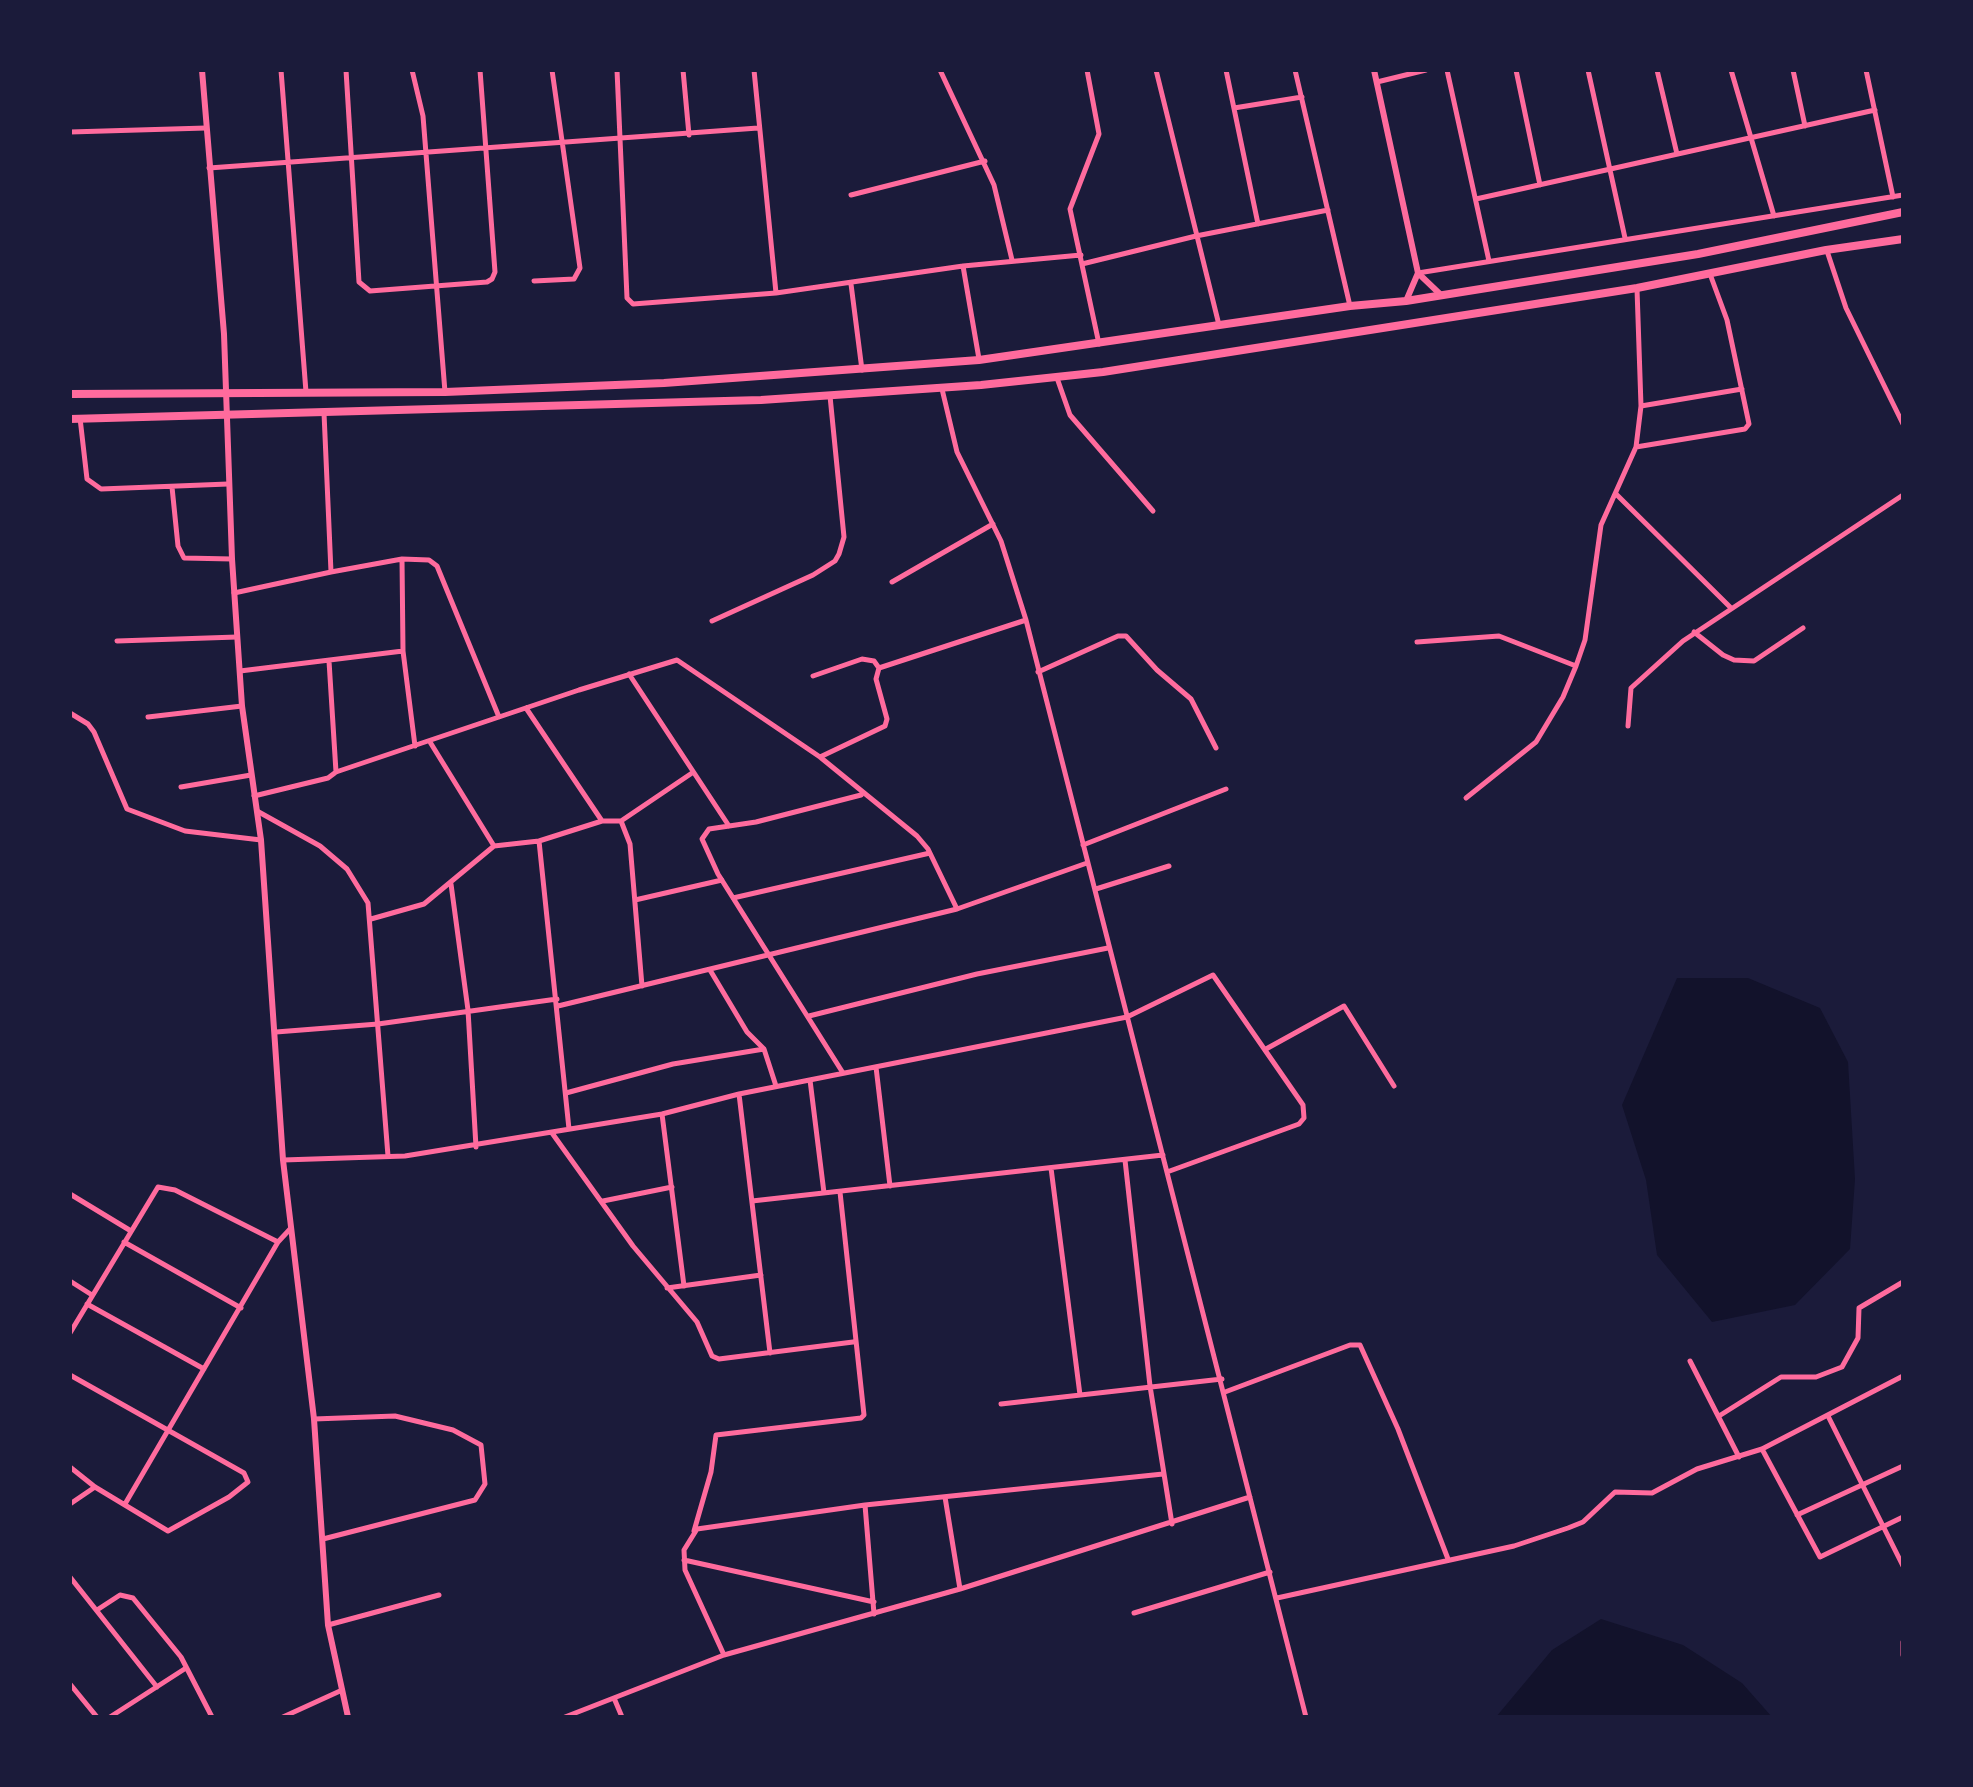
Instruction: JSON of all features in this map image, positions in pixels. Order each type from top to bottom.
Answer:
[{"type":"main road","points":[[70,394],[445,392],[664,383],[979,360],[1099,345],[1350,306],[1406,301],[1698,254],[1903,212]]},
{"type":"main road","points":[[75,418],[324,413],[830,396],[942,389],[1056,377],[1637,288],[1826,250],[1903,239]]},
{"type":"street","points":[[202,70],[227,393],[228,484],[242,706],[261,840],[283,1160],[314,1419],[328,1625],[348,1717]]},
{"type":"street","points":[[281,70],[306,394]]},
{"type":"street","points":[[346,70],[362,288],[370,291],[487,282],[495,272],[480,70]]},
{"type":"street","points":[[412,70],[423,116],[445,392]]},
{"type":"street","points":[[534,281],[574,279],[580,268],[552,70]]},
{"type":"street","points":[[617,70],[629,302],[642,304],[776,293],[963,266],[1081,255]]},
{"type":"street","points":[[683,70],[689,135]]},
{"type":"street","points":[[754,70],[776,293]]},
{"type":"street","points":[[940,70],[985,161],[1002,211],[1012,260]]},
{"type":"street","points":[[1087,70],[1099,134],[1071,201],[1099,345]]},
{"type":"street","points":[[1156,70],[1219,326]]},
{"type":"street","points":[[1226,70],[1258,224]]},
{"type":"street","points":[[1295,70],[1350,306]]},
{"type":"street","points":[[1374,70],[1418,273],[1441,295]]},
{"type":"street","points":[[1377,82],[1426,70]]},
{"type":"street","points":[[1447,70],[1489,261]]},
{"type":"street","points":[[1516,70],[1540,185]]},
{"type":"street","points":[[1588,70],[1625,238]]},
{"type":"street","points":[[1657,70],[1677,154]]},
{"type":"street","points":[[1731,70],[1774,216]]},
{"type":"street","points":[[1793,70],[1805,126]]},
{"type":"street","points":[[1866,70],[1893,197]]},
{"type":"street","points":[[1234,108],[1302,97]]},
{"type":"street","points":[[1476,199],[1875,110]]},
{"type":"street","points":[[70,132],[206,128]]},
{"type":"street","points":[[209,168],[758,128]]},
{"type":"street","points":[[851,195],[985,161]]},
{"type":"street","points":[[1418,273],[1903,195]]},
{"type":"street","points":[[1082,264],[1196,236],[1328,210]]},
{"type":"street","points":[[1826,250],[1846,308],[1903,424]]},
{"type":"street","points":[[963,266],[979,360]]},
{"type":"street","points":[[1406,301],[1418,273]]},
{"type":"street","points":[[1636,447],[1745,429],[1749,421],[1727,320],[1710,274]]},
{"type":"street","points":[[851,284],[862,370]]},
{"type":"street","points":[[1466,798],[1536,742],[1563,697],[1585,640],[1598,538],[1636,447],[1641,406],[1637,288]]},
{"type":"street","points":[[1056,377],[1070,415],[1153,511]]},
{"type":"street","points":[[942,389],[957,452],[993,524],[1026,620],[1306,1717]]},
{"type":"street","points":[[1641,406],[1742,389]]},
{"type":"street","points":[[712,621],[813,575],[835,561],[839,554],[844,537],[830,396]]},
{"type":"street","points":[[324,413],[331,572]]},
{"type":"street","points":[[75,418],[87,479],[101,489],[228,484]]},
{"type":"street","points":[[172,487],[178,546],[184,558],[232,559]]},
{"type":"street","points":[[1616,494],[1730,607]]},
{"type":"street","points":[[1628,726],[1631,688],[1694,632],[1903,495]]},
{"type":"street","points":[[892,582],[993,524]]},
{"type":"street","points":[[402,559],[403,651],[415,746]]},
{"type":"street","points":[[234,593],[402,559],[429,560],[445,578],[499,717]]},
{"type":"street","points":[[879,668],[1026,620]]},
{"type":"street","points":[[1694,632],[1723,655],[1734,660],[1754,661],[1803,628]]},
{"type":"street","points":[[1038,672],[1118,636],[1126,636],[1151,664],[1191,699],[1216,748]]},
{"type":"street","points":[[1417,642],[1499,636],[1576,666]]},
{"type":"street","points":[[117,641],[237,637]]},
{"type":"street","points":[[240,671],[403,651]]},
{"type":"street","points":[[813,676],[862,659],[874,661],[879,668],[876,687],[887,719],[885,726],[820,757]]},
{"type":"street","points":[[328,661],[336,772]]},
{"type":"street","points":[[254,796],[328,778],[336,772],[526,708],[629,674],[681,661],[820,757],[862,795],[917,836],[930,853],[957,909]]},
{"type":"street","points":[[629,674],[729,826]]},
{"type":"street","points":[[148,717],[242,706]]},
{"type":"street","points":[[526,708],[602,821]]},
{"type":"street","points":[[70,713],[82,718],[94,732],[127,809],[185,831],[261,840]]},
{"type":"street","points":[[430,742],[494,846]]},
{"type":"street","points":[[371,919],[414,908],[451,884],[494,846],[539,841],[602,821],[621,821],[692,773]]},
{"type":"street","points":[[181,787],[251,775]]},
{"type":"street","points":[[1083,845],[1226,789]]},
{"type":"street","points":[[843,1073],[722,880],[702,839],[709,829],[862,795]]},
{"type":"street","points":[[256,810],[320,846],[347,869],[362,889],[371,919],[388,1156]]},
{"type":"street","points":[[621,821],[630,844],[642,986]]},
{"type":"street","points":[[539,841],[569,1129]]},
{"type":"street","points":[[733,898],[930,853]]},
{"type":"street","points":[[276,1032],[378,1024],[468,1010],[557,1003],[642,986],[771,957],[957,909],[1087,863]]},
{"type":"street","points":[[1096,889],[1169,866]]},
{"type":"street","points":[[635,900],[722,880]]},
{"type":"street","points":[[451,884],[459,920],[468,1010],[476,1147]]},
{"type":"street","points":[[809,1016],[977,974],[1108,948]]},
{"type":"street","points":[[710,970],[747,1032],[764,1049],[776,1087]]},
{"type":"street","points":[[283,1160],[388,1156],[476,1147],[662,1114],[739,1094],[1127,1017],[1213,975],[1303,1105],[1304,1118],[1299,1124],[1167,1172]]},
{"type":"street","points":[[1266,1049],[1343,1006],[1394,1086]]},
{"type":"street","points":[[566,1093],[659,1067],[764,1049]]},
{"type":"street","points":[[876,1067],[890,1186]]},
{"type":"street","points":[[810,1080],[824,1193]]},
{"type":"street","points":[[739,1094],[770,1353]]},
{"type":"street","points":[[662,1114],[684,1286]]},
{"type":"street","points":[[552,1133],[667,1288],[697,1322],[715,1358],[854,1342]]},
{"type":"street","points":[[752,1201],[1163,1155]]},
{"type":"street","points":[[1125,1160],[1150,1386],[1172,1524]]},
{"type":"street","points":[[1051,1168],[1080,1395]]},
{"type":"street","points":[[70,1333],[156,1189],[164,1186],[278,1242]]},
{"type":"street","points":[[602,1201],[672,1187]]},
{"type":"street","points":[[724,1655],[688,1578],[684,1560],[711,1472],[716,1435],[863,1417],[840,1192]]},
{"type":"street","points":[[70,1194],[131,1231]]},
{"type":"street","points":[[125,1504],[278,1242],[292,1227]]},
{"type":"street","points":[[124,1242],[241,1308]]},
{"type":"street","points":[[667,1288],[761,1275]]},
{"type":"street","points":[[70,1281],[92,1295]]},
{"type":"street","points":[[1719,1416],[1781,1377],[1816,1377],[1842,1367],[1858,1338],[1859,1308],[1903,1282]]},
{"type":"street","points":[[87,1304],[204,1369]]},
{"type":"street","points":[[1225,1393],[1350,1345],[1360,1345],[1398,1429],[1448,1559]]},
{"type":"street","points":[[1690,1361],[1739,1457]]},
{"type":"street","points":[[70,1375],[244,1473],[248,1482],[172,1531],[159,1528],[70,1467]]},
{"type":"street","points":[[1277,1598],[1514,1546],[1568,1528],[1583,1522],[1615,1492],[1652,1493],[1697,1469],[1762,1449],[1903,1376]]},
{"type":"street","points":[[1001,1404],[1222,1379]]},
{"type":"street","points":[[314,1419],[395,1416],[453,1430],[480,1442],[485,1484],[475,1500],[323,1539]]},
{"type":"street","points":[[1828,1416],[1903,1566]]},
{"type":"street","points":[[1762,1449],[1820,1557],[1903,1517]]},
{"type":"street","points":[[1797,1515],[1903,1466]]},
{"type":"street","points":[[693,1532],[704,1527],[865,1505],[1163,1474]]},
{"type":"street","points":[[70,1504],[95,1487]]},
{"type":"street","points":[[945,1497],[960,1589]]},
{"type":"street","points":[[565,1717],[724,1655],[960,1589],[1250,1497]]},
{"type":"street","points":[[865,1505],[874,1614]]},
{"type":"street","points":[[684,1560],[874,1602]]},
{"type":"street","points":[[1134,1613],[1270,1572]]},
{"type":"street","points":[[70,1577],[157,1687]]},
{"type":"street","points":[[97,1610],[120,1595],[133,1598],[186,1668],[212,1717]]},
{"type":"street","points":[[328,1625],[439,1595]]},
{"type":"street","points":[[1903,1642],[1903,1655]]},
{"type":"street","points":[[110,1717],[186,1668]]},
{"type":"street","points":[[70,1684],[97,1717]]},
{"type":"street","points":[[283,1717],[340,1691]]},
{"type":"street","points":[[614,1698],[622,1717]]},
{"type":"shaded area","points":[[1677,978],[1748,978],[1820,1008],[1848,1062],[1855,1179],[1850,1249],[1795,1305],[1712,1322],[1657,1255],[1646,1180],[1622,1105]]},
{"type":"shaded area","points":[[1601,1619],[1683,1645],[1742,1683],[1772,1717],[1496,1717],[1552,1650]]}]
